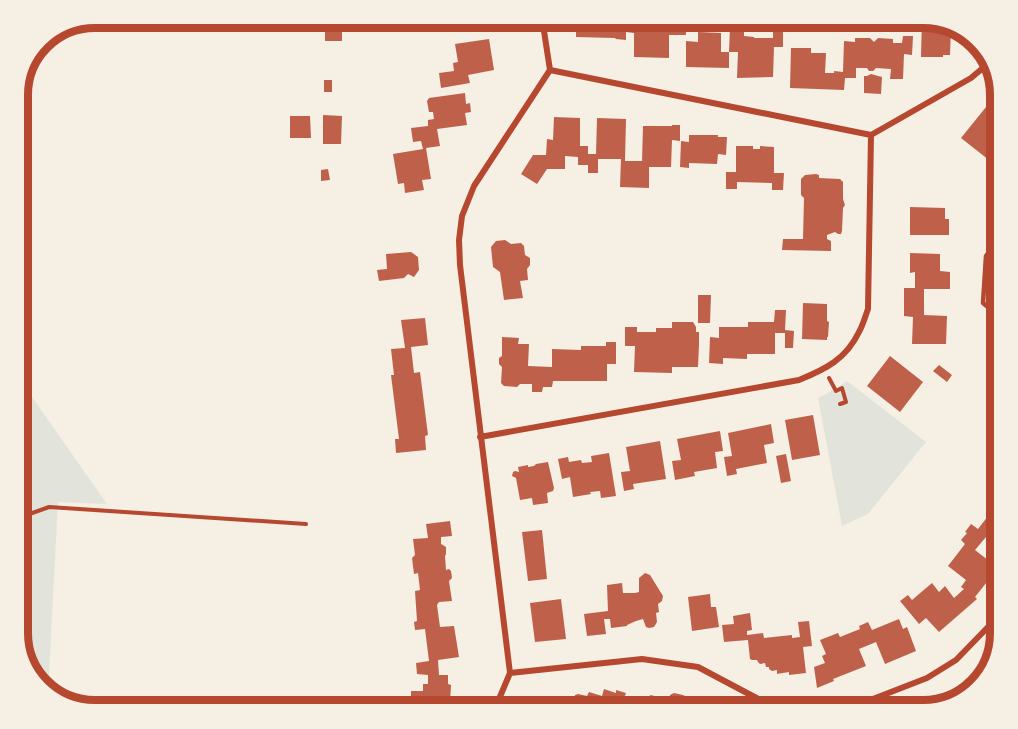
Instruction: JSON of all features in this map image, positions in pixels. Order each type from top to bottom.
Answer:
[{"type":"street","points":[[499,700],[510,673],[480,437],[459,240],[462,216],[474,186],[550,70],[544,28]]},
{"type":"street","points":[[550,70],[871,135],[971,78],[984,68]]},
{"type":"street","points":[[480,437],[799,380],[825,369],[843,355],[859,333],[868,309],[871,135]]},
{"type":"street","points":[[870,700],[927,678],[956,660],[990,625]]},
{"type":"street","points":[[510,673],[642,659],[698,667],[760,700]]},
{"type":"lane","points":[[990,251],[986,256],[983,303],[990,309]]},
{"type":"path","points":[[825,369],[836,391],[842,388],[846,402],[840,404]]},
{"type":"path","points":[[29,514],[49,507],[306,524]]},
{"type":"shaded area","points":[[847,381],[926,442],[868,514],[842,526],[818,398]]},
{"type":"shaded area","points":[[29,393],[107,504],[58,502],[49,682],[35,663],[29,638]]},
{"type":"building","points":[[325,28],[342,28],[342,41],[325,41]]},
{"type":"building","points":[[576,28],[686,28],[686,35],[669,35],[669,58],[634,57],[634,33],[626,32],[626,40],[576,37]]},
{"type":"building","points":[[730,28],[744,28],[744,36],[754,38],[773,38],[773,29],[783,29],[783,47],[774,47],[773,77],[737,78],[738,52],[729,52]]},
{"type":"building","points":[[922,28],[951,35],[950,55],[921,57]]},
{"type":"building","points":[[698,32],[721,33],[721,52],[729,52],[729,68],[686,67],[686,41],[698,42]]},
{"type":"building","points":[[903,36],[913,36],[912,55],[904,54],[903,79],[890,79],[891,69],[876,68],[869,71],[867,68],[856,68],[856,78],[845,78],[844,90],[790,88],[791,48],[811,48],[811,53],[826,53],[825,73],[834,73],[834,71],[843,72],[844,41],[855,42],[855,38],[870,38],[874,42],[878,38],[893,39],[893,43],[902,43]]},
{"type":"building","points":[[489,39],[494,70],[468,75],[470,83],[441,88],[439,73],[454,71],[453,63],[458,62],[455,44]]},
{"type":"building","points":[[871,74],[882,77],[881,94],[864,93],[864,76]]},
{"type":"building","points":[[324,80],[332,80],[332,92],[324,92]]},
{"type":"building","points":[[465,93],[466,104],[470,103],[471,112],[465,113],[467,125],[437,129],[440,146],[426,148],[431,179],[422,180],[424,190],[405,193],[404,183],[398,184],[393,154],[423,149],[421,141],[413,142],[411,128],[428,126],[428,120],[434,119],[433,112],[429,112],[427,101],[429,98]]},
{"type":"building","points":[[986,107],[990,110],[990,161],[961,138]]},
{"type":"building","points":[[323,115],[342,116],[341,144],[323,144]]},
{"type":"building","points":[[290,116],[310,116],[311,138],[290,138]]},
{"type":"building","points":[[554,117],[580,118],[580,146],[588,146],[588,154],[596,154],[597,118],[626,119],[625,161],[642,161],[643,126],[680,125],[680,141],[672,140],[671,167],[649,167],[649,188],[620,187],[621,159],[598,159],[598,173],[588,173],[588,165],[578,165],[578,157],[565,156],[565,169],[547,169],[537,184],[521,174],[533,155],[546,155],[547,139],[553,140]]},
{"type":"building","points":[[689,135],[727,137],[726,155],[718,154],[717,164],[689,163],[689,168],[680,167],[681,141],[689,142]]},
{"type":"building","points":[[736,146],[753,146],[753,149],[760,149],[760,146],[774,147],[774,173],[784,173],[783,190],[772,190],[772,183],[737,182],[737,189],[726,189],[726,172],[736,172]]},
{"type":"building","points":[[328,169],[330,180],[321,181],[321,170]]},
{"type":"building","points":[[816,174],[819,178],[840,179],[843,182],[845,205],[841,234],[835,232],[827,235],[827,239],[831,241],[831,251],[782,250],[783,239],[803,239],[804,198],[801,195],[801,179],[805,175]]},
{"type":"building","points":[[910,207],[945,208],[945,219],[949,219],[949,235],[910,235]]},
{"type":"building","points":[[505,240],[511,244],[521,243],[524,246],[525,255],[530,258],[530,265],[527,269],[528,280],[520,281],[523,298],[504,300],[500,272],[493,267],[491,247],[496,241]]},
{"type":"building","points":[[411,252],[418,257],[419,270],[414,277],[408,274],[404,278],[379,281],[377,270],[387,269],[386,254]]},
{"type":"building","points":[[910,253],[940,254],[940,271],[950,272],[950,289],[924,289],[924,315],[947,316],[946,344],[912,344],[913,317],[904,316],[904,288],[915,288],[915,272],[910,273]]},
{"type":"building","points":[[698,295],[711,295],[710,323],[698,323]]},
{"type":"building","points":[[803,303],[827,304],[827,321],[829,322],[827,340],[802,339]]},
{"type":"building","points":[[775,310],[786,310],[785,330],[794,331],[793,348],[785,348],[785,333],[775,333],[775,354],[747,354],[747,359],[723,358],[723,364],[709,363],[710,337],[719,338],[719,327],[748,327],[748,322],[774,322]]},
{"type":"building","points":[[425,318],[428,345],[411,347],[414,373],[420,372],[428,435],[425,436],[426,450],[396,453],[395,439],[399,439],[391,375],[394,375],[391,349],[405,348],[401,320]]},
{"type":"building","points":[[672,322],[693,322],[696,332],[699,332],[698,367],[672,367],[672,373],[634,372],[635,346],[625,346],[625,327],[637,327],[637,332],[656,332],[656,328],[672,328]]},
{"type":"building","points":[[502,337],[519,338],[518,344],[529,344],[528,366],[552,367],[552,349],[581,350],[581,346],[606,346],[606,342],[616,342],[616,364],[607,364],[607,381],[553,381],[552,387],[543,387],[542,392],[532,392],[532,384],[520,384],[517,387],[504,386],[501,383],[502,367],[499,364],[499,358],[502,356]]},
{"type":"building","points":[[890,356],[923,382],[900,412],[867,386]]},
{"type":"building","points":[[939,365],[952,375],[947,382],[933,371]]},
{"type":"building","points":[[813,415],[820,455],[792,460],[785,420]]},
{"type":"building","points":[[771,424],[774,443],[764,445],[767,463],[736,469],[737,474],[727,476],[724,457],[732,456],[728,433]]},
{"type":"building","points":[[720,431],[723,451],[715,452],[717,468],[694,472],[695,476],[675,480],[672,461],[681,460],[677,439]]},
{"type":"building","points":[[660,441],[666,479],[633,484],[634,489],[624,491],[621,472],[630,471],[626,447]]},
{"type":"building","points":[[609,453],[616,496],[601,498],[600,491],[573,497],[570,477],[562,479],[558,459],[568,457],[569,462],[581,460],[582,463],[592,462],[591,456]]},
{"type":"building","points":[[786,454],[791,481],[781,483],[776,456]]},
{"type":"building","points":[[548,462],[554,488],[553,491],[547,493],[548,503],[533,505],[532,498],[520,500],[516,478],[512,476],[513,472],[519,472],[518,467]]},
{"type":"building","points":[[990,513],[990,540],[986,537],[975,550],[990,562],[990,578],[975,597],[977,599],[939,632],[926,618],[919,624],[900,601],[908,595],[912,600],[932,583],[939,592],[945,586],[954,598],[964,589],[961,587],[966,580],[948,566],[965,544],[961,540],[971,524],[978,529]]},
{"type":"building","points":[[450,521],[452,536],[441,537],[441,544],[446,547],[446,570],[451,571],[452,578],[449,581],[452,601],[439,602],[437,605],[440,627],[454,626],[459,657],[438,660],[439,675],[448,675],[448,684],[451,685],[450,700],[411,700],[411,691],[423,691],[423,684],[428,684],[428,675],[417,674],[416,663],[429,661],[425,629],[415,630],[414,622],[417,621],[415,591],[420,590],[418,573],[414,574],[412,558],[415,555],[413,539],[428,538],[426,524]]},
{"type":"building","points":[[542,530],[547,579],[528,581],[522,532]]},
{"type":"building","points":[[645,573],[650,575],[663,596],[662,601],[658,604],[659,612],[656,613],[657,622],[654,627],[646,627],[643,619],[627,626],[611,628],[610,619],[604,619],[606,634],[587,636],[584,614],[608,611],[607,585],[622,583],[623,593],[639,592],[639,578]]},
{"type":"building","points":[[710,594],[711,607],[716,607],[719,627],[692,631],[688,597]]},
{"type":"building","points":[[561,599],[566,639],[535,642],[530,603]]},
{"type":"building","points":[[750,613],[752,630],[747,631],[747,635],[763,633],[764,638],[792,635],[792,638],[800,637],[798,622],[809,621],[812,646],[803,647],[806,673],[777,674],[777,670],[772,671],[766,667],[765,663],[760,664],[757,660],[750,659],[748,640],[724,642],[722,625],[734,624],[733,616]]},
{"type":"building","points":[[899,619],[903,629],[907,627],[916,651],[885,664],[876,642],[859,649],[866,666],[817,688],[814,667],[825,663],[822,656],[826,654],[820,640],[838,633],[840,637],[860,629],[859,626],[868,622],[872,630]]},
{"type":"building","points":[[604,689],[626,693],[623,700],[573,700],[575,695],[587,696],[589,692],[602,696]]},
{"type":"building","points":[[674,693],[693,700],[649,700],[650,695],[670,699],[670,695]]}]
